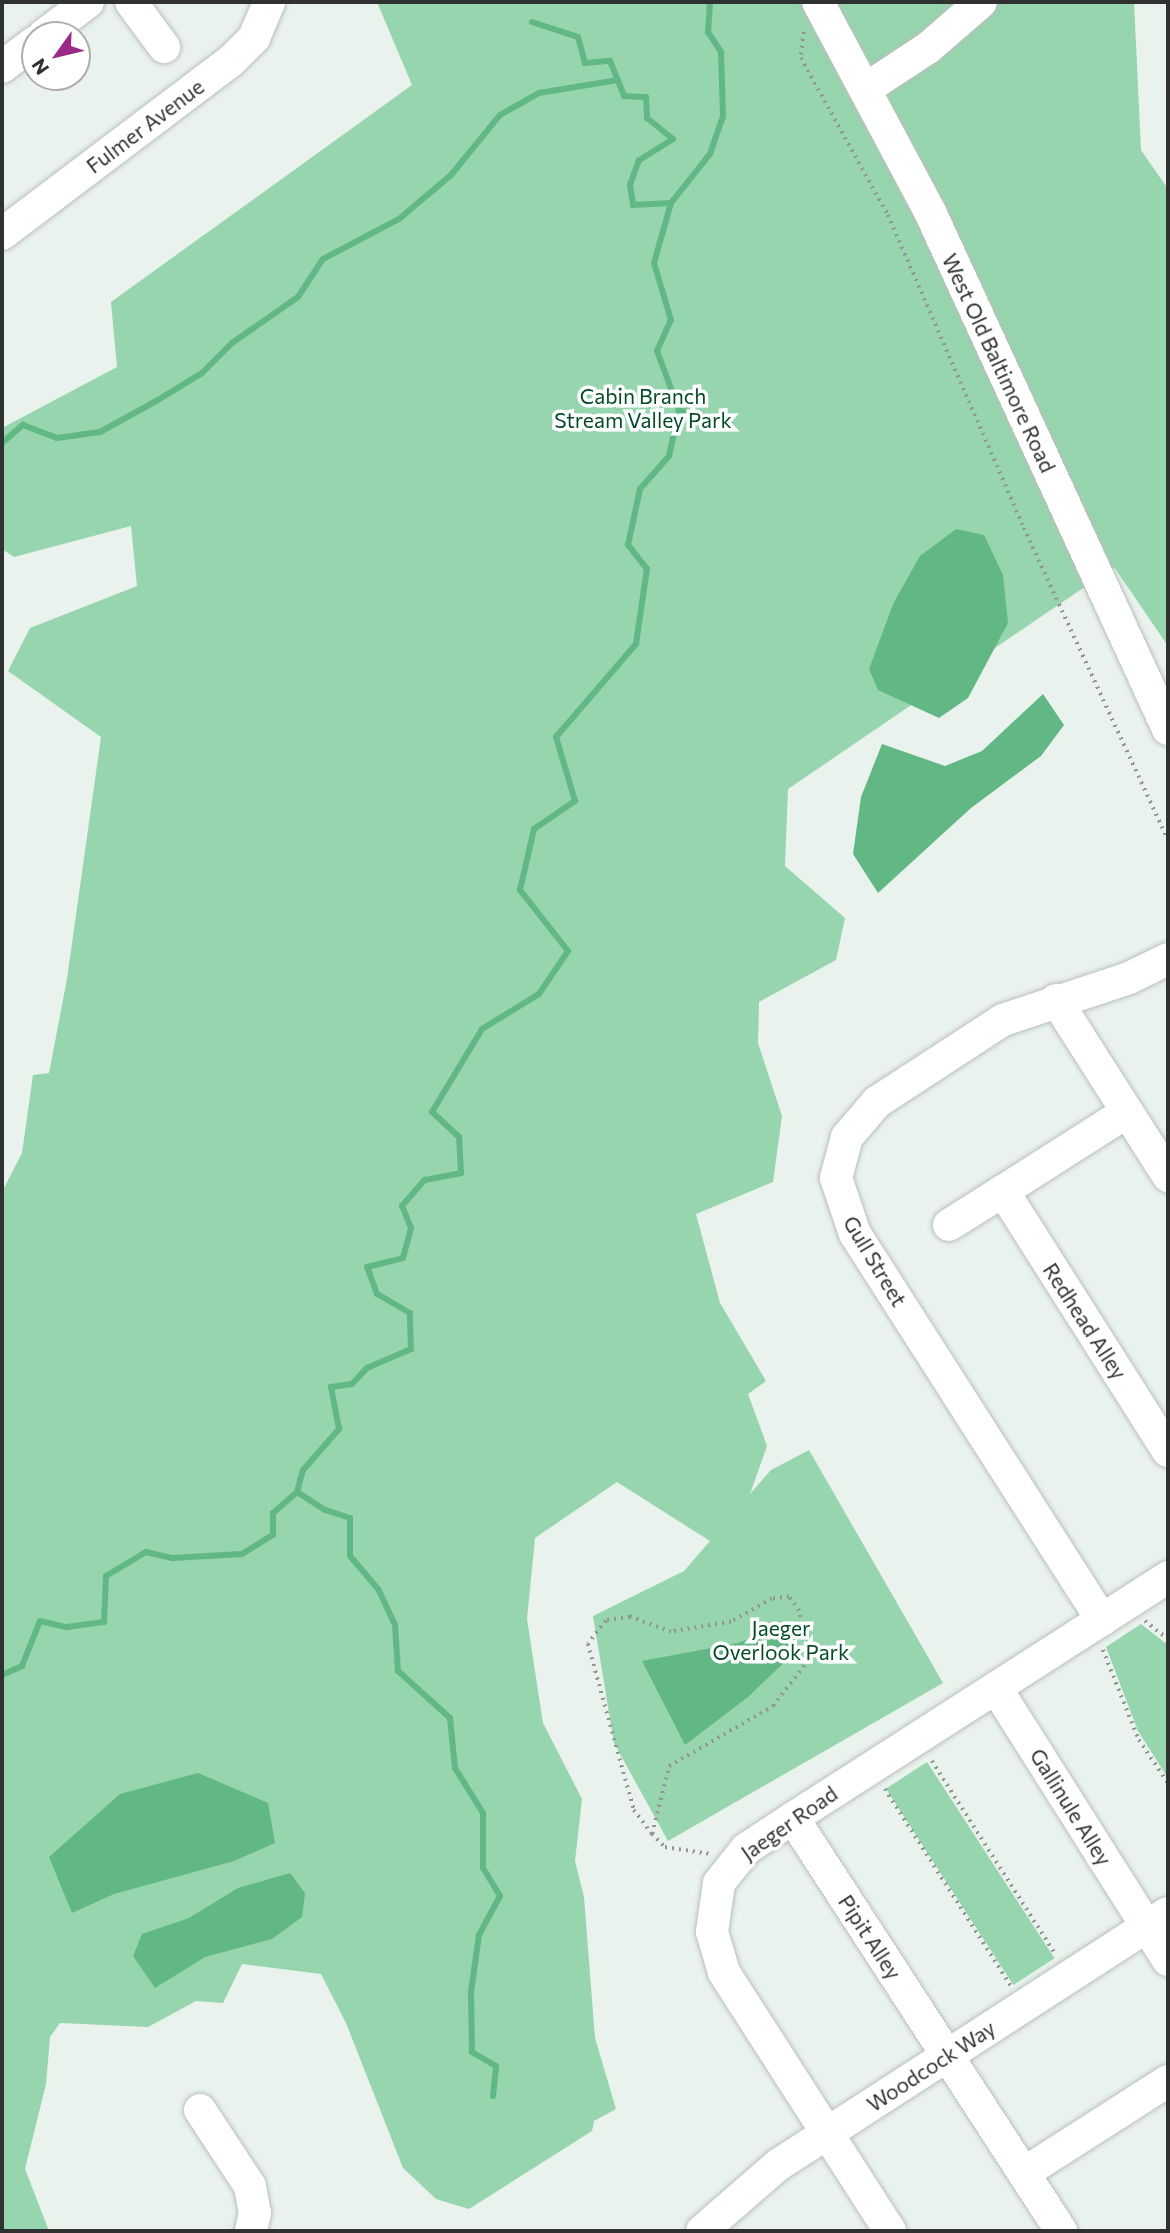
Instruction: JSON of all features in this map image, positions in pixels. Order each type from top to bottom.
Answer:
[{"type":"street","points":[[63,21],[88,2]]},
{"type":"street","points":[[131,2],[164,47]]},
{"type":"street","name":"Fulmer Avenue","points":[[2,234],[231,61],[254,38],[269,2]]},
{"type":"street","points":[[867,88],[928,48],[981,2]]},
{"type":"street","name":"West Old Baltimore Road","points":[[809,10],[867,88],[931,214],[1168,729]]},
{"type":"street","points":[[2,67],[21,53]]},
{"type":"street","name":"Gull Street","points":[[1102,1632],[855,1234],[836,1178],[847,1137],[877,1102],[1003,1020],[1056,1000],[1129,978],[1168,959]]},
{"type":"street","points":[[1056,1000],[1168,1176]]},
{"type":"street","points":[[949,1225],[1127,1112]]},
{"type":"street","name":"Redhead Alley","points":[[1003,1191],[1168,1451]]},
{"type":"street","name":"Jaeger Road","points":[[890,2231],[826,2133],[715,1950],[716,1896],[730,1864],[793,1818],[996,1688],[1102,1632],[1168,1577]]},
{"type":"street","name":"Gallinule Alley","points":[[996,1688],[1158,1920],[1168,1960]]},
{"type":"street","name":"Pipit Alley","points":[[793,1818],[1061,2231]]},
{"type":"street","name":"Woodcock Way","points":[[711,2228],[778,2165],[1158,1920]]},
{"type":"street","points":[[1024,2173],[1168,2081]]},
{"type":"street","points":[[200,2110],[250,2186],[255,2213],[251,2231]]},
{"type":"path","points":[[809,10],[801,58],[888,215],[1024,527],[1168,839]]},
{"type":"path","points":[[652,1833],[669,1766],[773,1706],[810,1658],[799,1611],[789,1597],[772,1599],[731,1622],[671,1632],[630,1618],[606,1621],[589,1644],[634,1810],[652,1833],[665,1847],[715,1855],[730,1864]]},
{"type":"path","points":[[1142,1619],[1168,1639]]},
{"type":"path","points":[[1102,1632],[1139,1740],[1168,1783]]},
{"type":"path","points":[[929,1756],[1058,1958]]},
{"type":"path","points":[[883,1786],[1012,1987]]},
{"type":"green space","name":"Cabin Branch Stream Valley Park","points":[[377,2],[1134,2],[1141,150],[1168,189],[1168,646],[1114,567],[788,789],[785,866],[845,918],[836,960],[759,1002],[758,1043],[782,1116],[773,1182],[696,1214],[720,1303],[766,1381],[748,1394],[767,1446],[750,1494],[771,1470],[809,1450],[943,1683],[668,1841],[614,1743],[593,1616],[684,1571],[710,1541],[617,1482],[535,1538],[527,1619],[543,1723],[582,1799],[575,1861],[584,1897],[595,2038],[616,2109],[594,2121],[592,2131],[469,2209],[436,2199],[403,2168],[346,2023],[321,1974],[242,1964],[223,2003],[196,2001],[148,2027],[60,2023],[50,2037],[46,2084],[25,2169],[49,2231],[2,2231],[2,1192],[22,1153],[33,1075],[49,1073],[67,979],[101,737],[8,671],[30,628],[137,586],[131,526],[14,557],[2,549],[2,428],[117,367],[111,302],[412,85]]},
{"type":"green space","points":[[1141,1624],[1168,1645],[1168,1778],[1138,1731],[1106,1647]]},
{"type":"green space","points":[[927,1762],[1054,1958],[1013,1985],[886,1789]]},
{"type":"shaded area","points":[[956,529],[984,535],[1003,575],[1008,623],[968,698],[939,718],[878,690],[869,669],[894,602],[920,556]]},
{"type":"shaded area","points":[[1043,694],[1064,725],[1041,756],[971,808],[878,893],[853,854],[861,797],[882,744],[945,766],[982,751]]},
{"type":"shaded area","points":[[792,1623],[793,1654],[748,1697],[685,1745],[642,1661],[738,1643]]},
{"type":"shaded area","points":[[198,1773],[268,1803],[275,1843],[234,1861],[114,1894],[72,1913],[49,1857],[120,1794]]},
{"type":"shaded area","points":[[290,1873],[305,1893],[302,1917],[272,1939],[205,1957],[155,1988],[133,1956],[142,1934],[189,1918],[238,1888]]},
{"type":"waterway","points":[[493,2096],[496,2066],[472,2052],[471,1992],[479,1935],[500,1896],[483,1868],[483,1813],[455,1768],[450,1718],[398,1671],[395,1625],[378,1589],[350,1556],[350,1518],[325,1510],[297,1492],[303,1470],[339,1429],[331,1387],[352,1384],[367,1368],[411,1349],[410,1313],[377,1294],[367,1267],[403,1258],[411,1228],[402,1206],[425,1180],[461,1173],[459,1137],[432,1112],[482,1029],[539,994],[568,951],[520,890],[534,829],[575,801],[556,737],[636,644],[647,569],[628,545],[640,489],[669,456],[679,410],[657,351],[671,320],[654,263],[671,203],[710,154],[723,116],[721,52],[708,32],[710,2]]},
{"type":"waterway","points":[[532,22],[578,37],[585,63],[610,61],[624,96],[646,97],[647,118],[673,139],[639,160],[630,185],[633,205],[671,203]]},
{"type":"waterway","points":[[2,443],[23,425],[57,438],[100,432],[158,400],[202,373],[232,343],[298,297],[323,259],[399,219],[451,175],[500,115],[539,93],[618,80]]},
{"type":"waterway","points":[[679,410],[703,416]]},
{"type":"waterway","points":[[2,1675],[22,1666],[40,1621],[67,1627],[104,1622],[106,1576],[146,1552],[173,1558],[242,1554],[273,1535],[273,1513],[297,1492]]},
{"type":"park label","name":"Jaeger Overlook Park","points":[[781,1640]]}]
